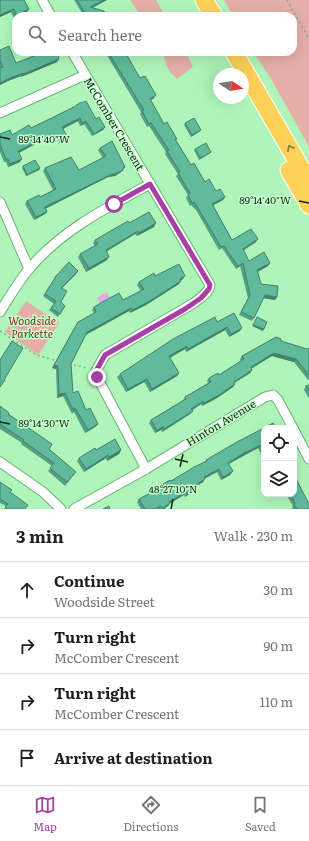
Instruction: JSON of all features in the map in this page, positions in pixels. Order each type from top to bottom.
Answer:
[{"type":"highway","points":[[191,0],[198,12]]},
{"type":"highway","points":[[204,0],[212,12]]},
{"type":"highway","points":[[223,56],[230,68]]},
{"type":"highway","points":[[236,56],[309,182]]},
{"type":"highway","points":[[249,101],[309,206]]},
{"type":"street","points":[[42,0],[49,12]]},
{"type":"street","name":"McComber Crescent","points":[[74,56],[210,285],[209,289],[201,298],[185,309],[105,355],[97,370]]},
{"type":"street","points":[[0,113],[85,75]]},
{"type":"street","points":[[0,312],[28,269],[56,241],[75,227],[150,184]]},
{"type":"street","points":[[0,202],[28,269]]},
{"type":"street","points":[[97,370],[97,377],[146,469]]},
{"type":"street","name":"Hinton Avenue","points":[[74,509],[146,469],[265,397],[273,395],[278,400],[292,425]]},
{"type":"street","name":"Hinton Avenue","points":[[297,435],[309,459]]},
{"type":"street","points":[[0,462],[43,492],[61,509]]},
{"type":"path","points":[[287,0],[294,12]]},
{"type":"path","points":[[297,18],[309,39]]},
{"type":"path","points":[[0,331],[36,355],[62,362]]},
{"type":"path","points":[[69,364],[97,370]]},
{"type":"green space","points":[[130,0],[156,0],[163,12],[138,12]]},
{"type":"green space","points":[[224,0],[309,0],[309,147],[270,77],[256,56],[297,56],[297,12],[231,12]]},
{"type":"green space","points":[[163,56],[188,56],[193,67],[177,79],[169,71]]},
{"type":"green space","name":"Woodside Parkette","points":[[26,301],[59,323],[38,355],[5,332]]},
{"type":"shaded area","points":[[107,292],[110,298],[100,303],[97,298]]},
{"type":"building","points":[[24,0],[29,9],[22,12],[15,12],[14,9],[0,15],[0,1]]},
{"type":"building","points":[[77,0],[104,0],[90,7],[105,12],[84,12]]},
{"type":"building","points":[[9,46],[16,63],[34,56],[58,56],[59,59],[0,83],[0,68],[3,67],[0,60],[0,50]]},
{"type":"building","points":[[110,56],[127,56],[140,78],[145,76],[156,95],[150,99],[164,124],[167,122],[177,139],[175,139],[191,165],[194,163],[205,182],[209,179],[216,191],[220,189],[225,197],[212,204],[232,240],[251,229],[258,239],[243,249],[249,261],[264,252],[270,263],[257,270],[261,284],[278,286],[277,297],[265,295],[254,318],[241,312],[250,295],[243,263],[238,266],[224,246],[221,247],[198,208],[194,202],[192,203],[188,195],[190,193],[178,173],[180,172],[167,151],[169,150],[151,123],[149,124],[142,111],[144,110]]},
{"type":"building","points":[[86,101],[96,119],[99,117],[105,127],[94,134],[86,121],[82,123],[80,118],[62,127],[68,138],[62,141],[58,134],[47,140],[46,137],[18,151],[22,159],[10,164],[8,159],[6,159],[0,144],[0,134],[10,130],[12,135],[29,125],[31,128],[74,107],[81,102]]},
{"type":"building","points":[[194,118],[201,130],[192,135],[185,123]]},
{"type":"building","points":[[112,141],[125,167],[123,170],[45,207],[47,212],[36,217],[27,201],[39,195],[40,197],[56,189],[45,168],[71,157],[79,170],[106,156],[100,148]]},
{"type":"building","points":[[206,143],[211,152],[201,158],[195,149]]},
{"type":"building","points":[[35,160],[40,168],[27,175],[23,166]]},
{"type":"building","points":[[149,212],[156,223],[139,233],[138,231],[106,250],[109,257],[89,268],[80,254],[98,244],[95,240],[128,221],[129,223]]},
{"type":"building","points":[[69,262],[78,271],[61,288],[67,291],[61,302],[65,306],[60,314],[51,308],[56,301],[45,294],[56,276]]},
{"type":"building","points":[[179,264],[185,276],[180,279],[181,281],[148,302],[132,310],[131,308],[87,332],[71,364],[73,393],[78,391],[86,410],[90,408],[98,424],[88,430],[75,408],[74,411],[65,393],[59,394],[58,366],[54,365],[78,322],[96,312],[94,307],[119,293],[123,300],[144,289],[139,282],[154,273],[155,276]]},
{"type":"building","points":[[234,313],[242,328],[231,334],[227,327],[188,349],[187,346],[169,356],[179,373],[152,389],[147,379],[128,389],[120,374],[173,339],[215,317],[217,322]]},
{"type":"building","points":[[257,317],[267,322],[264,329],[253,325]]},
{"type":"building","points":[[276,337],[281,339],[281,341],[307,349],[309,348],[309,375],[296,359],[274,353],[251,367],[252,370],[234,382],[235,384],[219,395],[204,403],[203,401],[191,409],[193,411],[164,429],[163,427],[157,430],[151,420],[186,399],[185,397],[211,382],[209,378],[218,373],[219,375],[244,359],[242,356]]},
{"type":"building","points":[[12,341],[23,348],[0,387],[0,360]]},
{"type":"building","points":[[0,406],[9,413],[8,414],[52,444],[49,449],[76,472],[67,482],[50,468],[54,463],[0,424]]},
{"type":"building","points":[[261,430],[261,445],[247,451],[228,463],[233,471],[223,477],[219,469],[204,477],[205,479],[194,486],[196,488],[169,502],[170,503],[163,508],[161,506],[155,509],[145,509],[139,499],[164,486],[163,484],[170,480],[171,481],[207,461],[206,460]]},
{"type":"building","points":[[115,439],[121,450],[109,457],[108,455],[86,469],[79,458],[95,448],[96,450]]},
{"type":"building","points":[[297,481],[309,504],[309,509],[297,509],[294,504],[295,503],[292,497],[297,497]]},
{"type":"building","points":[[0,482],[12,490],[10,492],[28,505],[25,509],[7,509],[5,507],[8,504],[0,499]]},
{"type":"building","points":[[109,506],[110,509],[103,509]]},
{"type":"route","points":[[97,377],[96,371],[98,365],[105,355],[194,303],[207,293],[210,285],[150,184],[114,204]]}]
